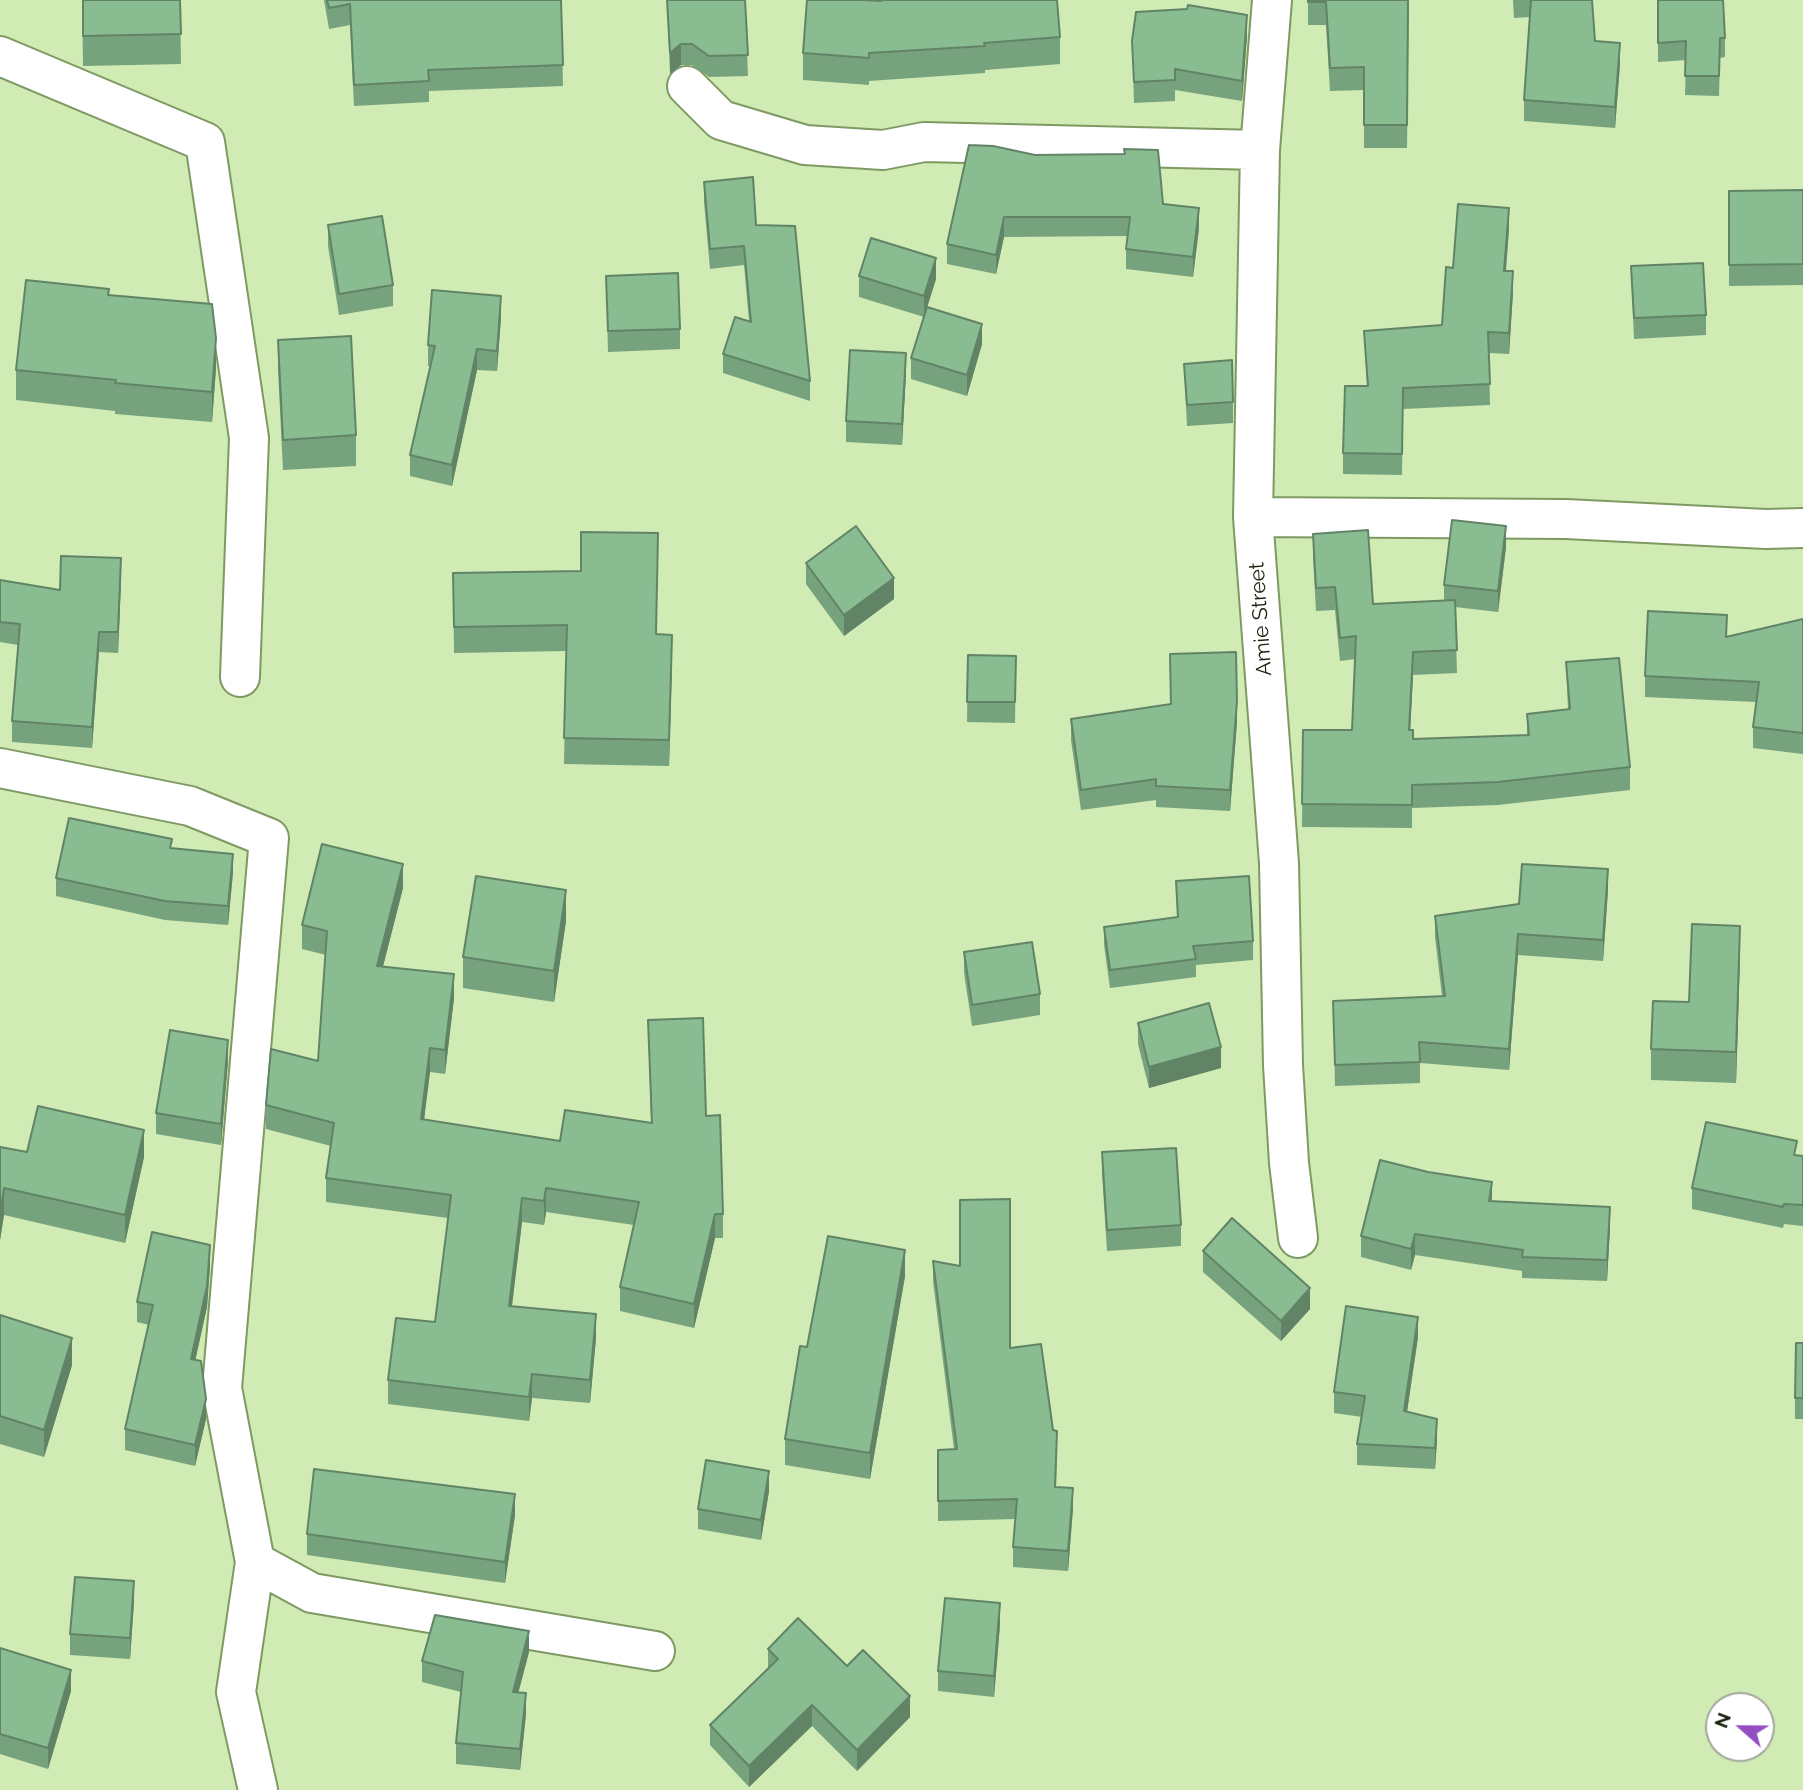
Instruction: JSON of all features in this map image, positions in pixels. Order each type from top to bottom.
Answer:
[{"type":"street","name":"Amie Street","points":[[1272,0],[1261,150],[1253,517],[1279,863],[1283,1065],[1289,1163],[1298,1238]]},
{"type":"street","points":[[0,57],[205,142],[249,438],[240,677]]},
{"type":"street","points":[[687,86],[721,120],[805,145],[883,150],[924,142],[1261,150]]},
{"type":"street","points":[[1253,517],[1566,519],[1766,529],[1803,528]]},
{"type":"street","points":[[0,768],[190,806],[269,838],[222,1388],[255,1562],[236,1692],[258,1790]]},
{"type":"street","points":[[255,1562],[312,1593],[655,1651]]},
{"type":"building","points":[[83,0],[180,0],[181,34],[83,36]]},
{"type":"building","points":[[327,0],[561,0],[563,65],[428,70],[429,81],[354,85],[350,4],[329,8]]},
{"type":"building","points":[[667,0],[745,0],[748,55],[709,56],[692,44],[681,44],[670,53]]},
{"type":"building","points":[[807,0],[1057,0],[1060,37],[984,43],[985,46],[869,53],[869,58],[803,53]]},
{"type":"building","points":[[1308,0],[1408,0],[1407,125],[1364,125],[1364,67],[1330,68],[1326,2]]},
{"type":"building","points":[[1531,0],[1592,0],[1595,41],[1620,43],[1615,107],[1524,100]]},
{"type":"building","points":[[1658,0],[1723,0],[1725,38],[1720,38],[1719,76],[1685,76],[1686,41],[1658,43]]},
{"type":"building","points":[[1188,5],[1247,15],[1242,81],[1175,69],[1175,80],[1134,82],[1132,41],[1136,12],[1187,9]]},
{"type":"building","points":[[969,145],[993,146],[1035,155],[1125,154],[1124,149],[1158,150],[1163,204],[1199,208],[1193,257],[1126,249],[1130,217],[1004,217],[996,255],[947,244]]},
{"type":"building","points":[[753,177],[756,225],[795,226],[810,381],[723,354],[735,317],[751,322],[744,246],[710,249],[704,182]]},
{"type":"building","points":[[1803,190],[1803,264],[1729,265],[1729,191]]},
{"type":"building","points":[[1458,204],[1509,208],[1504,271],[1513,271],[1509,333],[1488,332],[1490,384],[1403,388],[1402,454],[1343,453],[1345,386],[1368,386],[1364,331],[1442,325],[1446,267],[1453,268]]},
{"type":"building","points":[[382,216],[393,285],[339,294],[328,225]]},
{"type":"building","points":[[871,238],[936,258],[924,296],[859,276]]},
{"type":"building","points":[[1703,263],[1706,315],[1634,318],[1631,266]]},
{"type":"building","points":[[678,273],[680,329],[608,331],[606,276]]},
{"type":"building","points":[[26,280],[109,289],[108,295],[212,304],[216,338],[212,392],[16,370]]},
{"type":"building","points":[[432,290],[501,296],[497,351],[477,349],[452,465],[410,455],[435,346],[428,345]]},
{"type":"building","points":[[927,307],[982,324],[967,375],[911,358]]},
{"type":"building","points":[[351,336],[356,435],[283,440],[278,340]]},
{"type":"building","points":[[850,350],[906,353],[902,424],[846,421]]},
{"type":"building","points":[[1232,360],[1233,402],[1187,405],[1184,364]]},
{"type":"building","points":[[1452,520],[1506,526],[1498,591],[1444,585]]},
{"type":"building","points":[[856,526],[894,578],[844,615],[806,563]]},
{"type":"building","points":[[1368,530],[1373,604],[1455,600],[1457,650],[1413,652],[1409,730],[1413,730],[1413,739],[1529,735],[1527,714],[1570,709],[1566,662],[1619,658],[1630,767],[1498,782],[1412,785],[1412,805],[1302,804],[1303,730],[1352,730],[1356,636],[1340,638],[1335,587],[1316,588],[1313,534]]},
{"type":"building","points":[[581,532],[658,533],[656,634],[672,635],[669,740],[564,738],[567,625],[454,627],[453,573],[581,571]]},
{"type":"building","points":[[61,556],[121,558],[118,632],[99,632],[92,727],[12,721],[20,624],[0,622],[0,580],[60,590]]},
{"type":"building","points":[[1648,611],[1727,615],[1726,637],[1803,619],[1803,733],[1753,727],[1759,682],[1645,676]]},
{"type":"building","points":[[1236,652],[1237,701],[1230,790],[1156,786],[1156,779],[1081,790],[1071,719],[1171,704],[1170,654]]},
{"type":"building","points":[[968,655],[1016,656],[1015,702],[967,702]]},
{"type":"building","points":[[69,818],[172,839],[170,848],[233,854],[228,906],[165,901],[56,878]]},
{"type":"building","points":[[322,844],[403,864],[377,966],[454,974],[445,1050],[430,1048],[421,1119],[560,1141],[565,1110],[652,1123],[648,1020],[703,1018],[706,1116],[720,1115],[723,1214],[715,1214],[694,1304],[620,1287],[639,1202],[546,1188],[544,1201],[522,1198],[509,1306],[596,1314],[590,1380],[532,1374],[529,1397],[388,1380],[396,1318],[435,1322],[451,1195],[326,1178],[334,1123],[266,1105],[271,1049],[318,1061],[327,931],[302,925]]},
{"type":"building","points":[[1522,864],[1608,869],[1603,940],[1518,934],[1509,1049],[1419,1042],[1420,1062],[1335,1065],[1333,1001],[1445,996],[1435,916],[1519,904]]},
{"type":"building","points":[[476,876],[566,890],[554,971],[463,957]]},
{"type":"building","points":[[1249,876],[1253,941],[1193,946],[1196,959],[1110,970],[1104,927],[1178,917],[1176,881]]},
{"type":"building","points":[[1692,924],[1740,926],[1736,1052],[1651,1049],[1653,1001],[1689,1002]]},
{"type":"building","points":[[1032,942],[1040,994],[972,1005],[964,952]]},
{"type":"building","points":[[1209,1003],[1221,1047],[1149,1067],[1138,1023]]},
{"type":"building","points":[[170,1030],[228,1040],[221,1124],[156,1113]]},
{"type":"building","points":[[38,1106],[144,1130],[125,1215],[4,1188],[0,1213],[0,1147],[27,1152]]},
{"type":"building","points":[[1706,1122],[1797,1141],[1794,1155],[1803,1156],[1803,1205],[1784,1204],[1783,1207],[1692,1188]]},
{"type":"building","points":[[1176,1148],[1181,1225],[1107,1230],[1102,1152]]},
{"type":"building","points":[[1380,1160],[1428,1172],[1492,1182],[1489,1201],[1610,1207],[1607,1260],[1522,1257],[1523,1250],[1415,1234],[1411,1249],[1361,1236]]},
{"type":"building","points":[[1010,1199],[1010,1348],[1041,1344],[1053,1430],[1057,1431],[1055,1487],[1073,1488],[1068,1551],[1013,1547],[1017,1499],[938,1501],[938,1450],[957,1449],[933,1261],[960,1266],[960,1200]]},
{"type":"building","points":[[1232,1218],[1310,1288],[1281,1321],[1203,1251]]},
{"type":"building","points":[[152,1232],[210,1245],[207,1286],[191,1359],[201,1361],[206,1399],[195,1445],[125,1429],[153,1305],[137,1302]]},
{"type":"building","points":[[828,1236],[905,1250],[870,1453],[785,1439],[800,1346],[807,1347]]},
{"type":"building","points":[[1346,1306],[1418,1317],[1404,1411],[1437,1419],[1435,1448],[1357,1444],[1365,1396],[1334,1392]]},
{"type":"building","points":[[0,1315],[72,1338],[44,1430],[0,1416]]},
{"type":"building","points":[[1796,1343],[1803,1343],[1803,1398],[1795,1398]]},
{"type":"building","points":[[706,1460],[769,1471],[761,1520],[698,1509]]},
{"type":"building","points":[[314,1469],[515,1494],[505,1562],[307,1534]]},
{"type":"building","points":[[75,1577],[134,1581],[130,1638],[70,1634]]},
{"type":"building","points":[[945,1598],[1000,1603],[994,1676],[938,1671]]},
{"type":"building","points":[[435,1615],[529,1631],[513,1692],[526,1693],[520,1749],[456,1743],[463,1672],[422,1661]]},
{"type":"building","points":[[798,1618],[847,1666],[863,1650],[910,1696],[857,1750],[812,1705],[749,1766],[710,1725],[778,1659],[768,1649]]},
{"type":"building","points":[[0,1648],[71,1670],[48,1748],[0,1734]]}]
